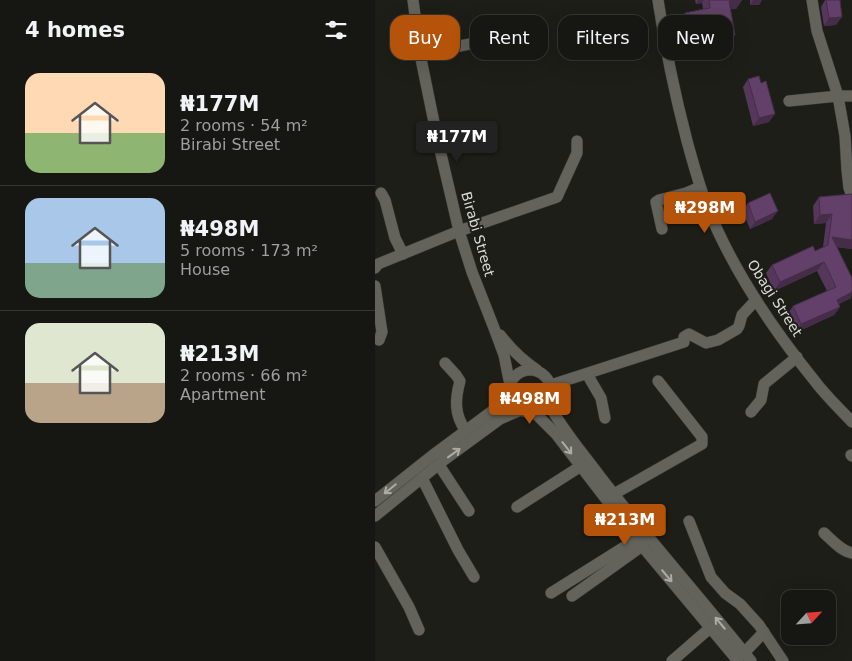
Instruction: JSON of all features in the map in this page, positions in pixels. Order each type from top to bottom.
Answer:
[{"type":"street","name":"Birabi Street","points":[[413,0],[415,15]]},
{"type":"street","name":"Obagi Street","points":[[658,0],[678,107],[707,207],[723,241],[756,300],[814,381],[852,422]]},
{"type":"street","points":[[812,0],[817,32],[838,96],[845,136],[849,188],[852,196]]},
{"type":"street","name":"Birabi Street","points":[[421,60],[459,231],[472,272],[494,328]]},
{"type":"street","points":[[789,102],[852,96]]},
{"type":"street","points":[[376,266],[459,231],[557,197],[577,153],[577,141]]},
{"type":"street","points":[[662,230],[656,202],[700,187]]},
{"type":"street","points":[[381,193],[385,200],[395,238],[403,254]]},
{"type":"street","points":[[375,286],[382,332],[379,340]]},
{"type":"street","points":[[551,385],[684,342],[684,337],[689,334],[706,343],[718,340],[737,330],[742,315],[756,300]]},
{"type":"street","points":[[494,328],[511,350],[548,379],[551,385],[551,395],[548,404],[539,410],[534,412],[521,410],[511,399],[503,355],[494,328]]},
{"type":"street","points":[[751,412],[761,400],[764,384],[797,357]]},
{"type":"street","points":[[445,364],[460,381],[456,400],[458,416],[466,430]]},
{"type":"street","points":[[375,501],[495,409],[510,389],[513,379],[518,374],[524,370],[537,371]]},
{"type":"street","points":[[587,374],[601,398],[605,418]]},
{"type":"street","points":[[614,494],[702,444],[702,437],[658,381]]},
{"type":"street","points":[[548,404],[614,494],[742,658]]},
{"type":"street","points":[[375,516],[439,464],[500,419],[521,410]]},
{"type":"street","points":[[534,412],[556,434],[639,543],[710,628],[742,658]]},
{"type":"street","points":[[439,464],[469,511]]},
{"type":"street","points":[[517,507],[581,466]]},
{"type":"street","points":[[422,478],[458,550],[475,577]]},
{"type":"street","points":[[689,521],[711,576],[725,593],[741,604],[764,632],[783,661]]},
{"type":"street","points":[[824,533],[843,550],[852,553]]},
{"type":"street","points":[[551,593],[639,543]]},
{"type":"street","points":[[572,596],[639,543]]},
{"type":"street","points":[[375,546],[409,607],[419,630]]},
{"type":"street","points":[[672,661],[710,628]]},
{"type":"street","points":[[742,658],[764,632]]},
{"type":"building","points":[[709,0],[740,0],[729,1],[731,15],[685,15],[685,13],[710,8]]},
{"type":"building","points":[[826,0],[840,0],[842,17],[829,18]]},
{"type":"building","points":[[759,76],[761,83],[766,81],[775,114],[759,118],[748,79]]},
{"type":"building","points":[[770,193],[778,211],[755,222],[748,203]]},
{"type":"building","points":[[852,194],[852,240],[832,237],[852,278],[852,292],[837,300],[840,307],[801,324],[793,306],[836,287],[824,262],[780,282],[772,265],[813,246],[815,251],[828,245],[832,214],[820,215],[819,197]]}]
